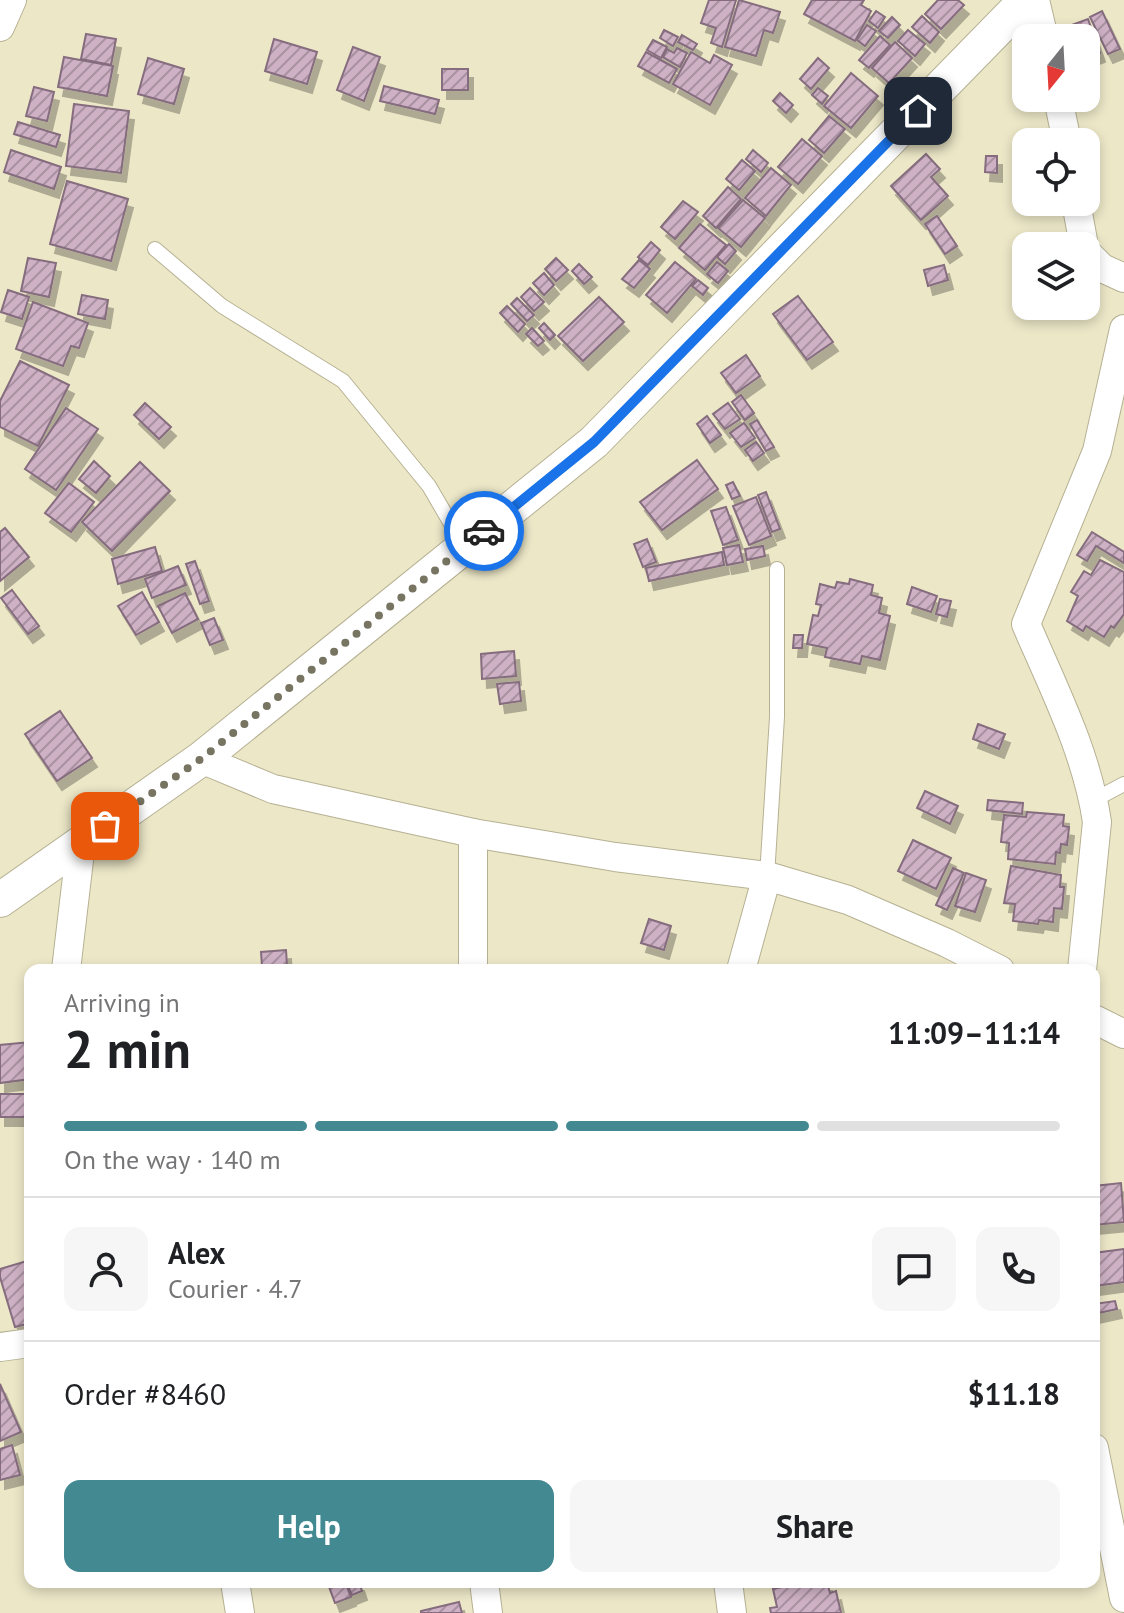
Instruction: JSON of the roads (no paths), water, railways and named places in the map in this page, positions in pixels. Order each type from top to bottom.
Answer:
[{"type":"street","points":[[0,27],[12,0]]},
{"type":"street","points":[[0,900],[201,759],[594,442],[1026,0]]},
{"type":"street","points":[[1035,0],[1041,24]]},
{"type":"street","points":[[1100,266],[1123,276]]},
{"type":"street","points":[[1083,964],[1097,822],[1094,800],[1067,720],[1026,624],[1097,451],[1124,329]]},
{"type":"street","points":[[201,759],[273,789],[473,833],[615,857],[767,876],[848,900],[988,964]]},
{"type":"street","points":[[473,833],[473,964]]},
{"type":"street","points":[[67,964],[81,843]]},
{"type":"street","points":[[743,964],[767,876]]},
{"type":"street","points":[[1100,1022],[1124,1034]]},
{"type":"street","points":[[0,1347],[24,1344]]},
{"type":"street","points":[[1100,1478],[1124,1598]]},
{"type":"street","points":[[236,1588],[240,1613]]},
{"type":"street","points":[[485,1588],[488,1613]]},
{"type":"street","points":[[729,1588],[732,1613]]},
{"type":"lane","points":[[155,249],[222,306],[343,381],[429,486],[464,547]]},
{"type":"lane","points":[[767,876],[777,717],[777,569]]},
{"type":"lane","points":[[1094,800],[1124,784]]}]
